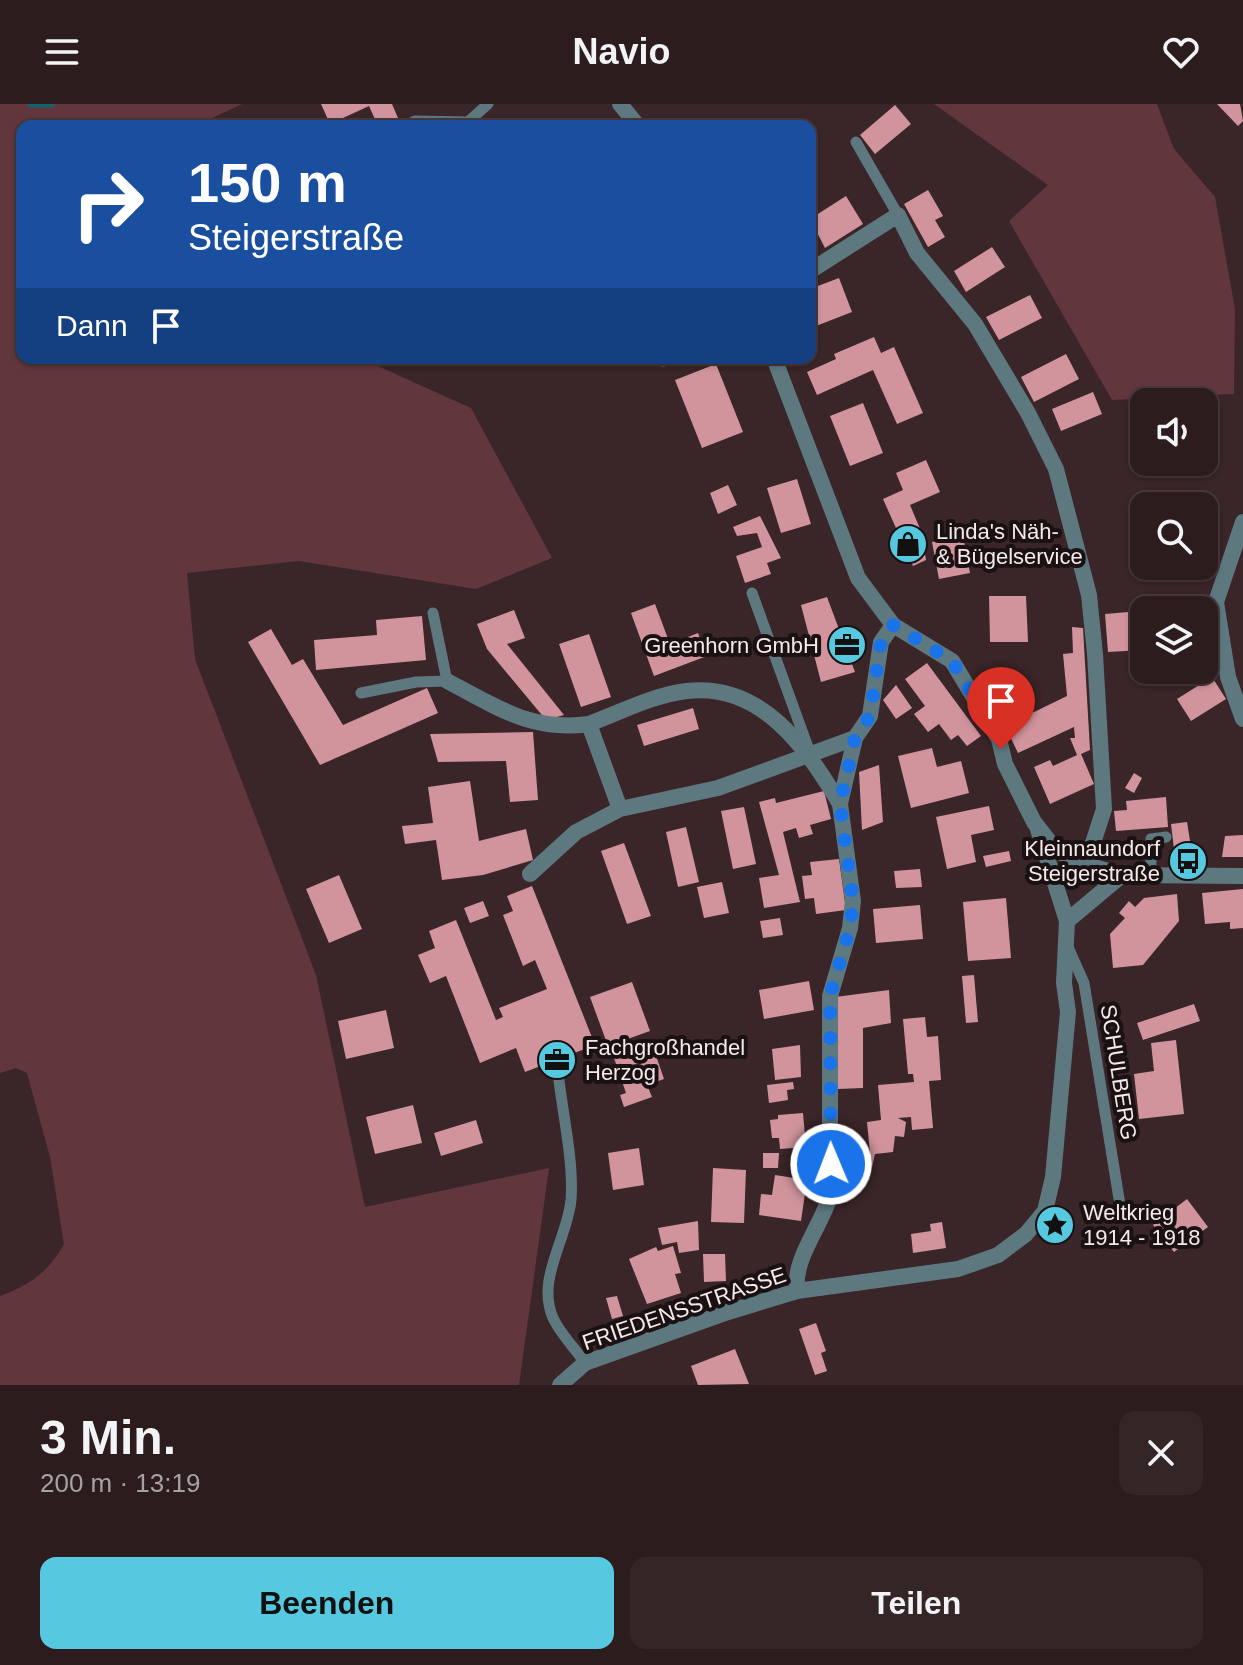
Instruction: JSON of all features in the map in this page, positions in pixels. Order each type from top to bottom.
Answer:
[{"type":"street","points":[[620,104],[633,120]]},
{"type":"street","points":[[816,267],[898,215],[917,253],[982,335],[1028,413],[1056,469],[1089,595],[1095,654],[1104,809],[1093,843],[1080,863]]},
{"type":"street","points":[[776,364],[858,578],[893,625],[952,661],[999,739],[1005,764],[1037,826],[1055,849],[1080,863],[1122,875],[1243,876]]},
{"type":"street","points":[[1243,522],[1216,602],[1228,677],[1243,719]]},
{"type":"street","points":[[797,1291],[795,1278],[800,1262],[824,1218],[830,1196],[830,996],[850,928],[853,901],[840,804],[855,738],[870,716],[881,642],[893,625]]},
{"type":"street","points":[[447,681],[535,725],[560,728],[589,724],[658,697],[690,690],[724,694],[764,708],[809,753],[840,804]]},
{"type":"street","points":[[589,724],[620,809]]},
{"type":"street","points":[[530,874],[576,832],[620,809],[718,788],[855,738]]},
{"type":"street","name":"FRIEDENSSTRASSE","points":[[560,1385],[585,1363],[700,1321],[797,1291],[958,1269],[998,1255],[1026,1234],[1045,1211],[1057,1155],[1068,1012],[1067,921],[1037,826]]},
{"type":"street","points":[[1067,921],[1122,875]]},
{"type":"lane","points":[[470,120],[488,104]]},
{"type":"lane","points":[[856,142],[898,215]]},
{"type":"lane","points":[[752,593],[809,753]]},
{"type":"lane","points":[[361,693],[416,682],[447,681],[433,613]]},
{"type":"lane","points":[[1151,877],[1151,839],[1166,837]]},
{"type":"lane","name":"SCHULBERG","points":[[1066,942],[1084,983],[1121,1211]]},
{"type":"lane","points":[[558,1072],[571,1198],[566,1226],[547,1283],[549,1308],[555,1322],[585,1363]]},
{"type":"shaded area","points":[[0,104],[242,104],[208,120],[16,120],[16,364],[373,364],[471,408],[552,558],[476,589],[299,561],[187,573],[195,659],[316,975],[365,1207],[549,1168],[519,1385],[0,1385],[0,1296],[37,1276],[64,1244],[50,1157],[27,1073],[16,1068],[0,1073]]},
{"type":"shaded area","points":[[934,104],[1157,104],[1174,149],[1215,197],[1235,309],[1234,394],[1218,395],[1218,388],[1130,388],[1130,399],[1112,400],[1009,221],[1048,185]]},
{"type":"building","points":[[321,104],[392,104],[398,118],[375,120],[369,106],[339,120],[328,120]]},
{"type":"building","points":[[1217,104],[1240,104],[1243,121],[1238,126]]},
{"type":"building","points":[[895,105],[911,124],[875,154],[860,135]]},
{"type":"building","points":[[928,190],[943,216],[935,220],[945,237],[928,247],[904,204]]},
{"type":"building","points":[[846,196],[863,224],[825,248],[816,231],[816,215]]},
{"type":"building","points":[[992,247],[1005,267],[966,292],[954,271]]},
{"type":"building","points":[[839,278],[852,312],[816,326],[816,287]]},
{"type":"building","points":[[1030,295],[1042,318],[999,340],[986,317]]},
{"type":"building","points":[[874,337],[881,353],[894,347],[923,413],[897,424],[873,370],[817,395],[807,372],[836,359],[834,354]]},
{"type":"building","points":[[1066,354],[1079,379],[1034,402],[1021,377]]},
{"type":"building","points":[[716,364],[743,432],[702,448],[675,380]]},
{"type":"building","points":[[1093,392],[1102,414],[1061,431],[1052,409]]},
{"type":"building","points":[[863,403],[883,453],[850,466],[830,416]]},
{"type":"building","points":[[926,460],[940,492],[910,505],[921,531],[926,560],[913,566],[883,499],[903,490],[896,473]]},
{"type":"building","points":[[797,479],[811,524],[781,533],[767,488]]},
{"type":"building","points":[[728,485],[737,505],[718,514],[710,493]]},
{"type":"building","points":[[760,516],[781,558],[767,563],[771,574],[745,583],[736,556],[762,547],[757,533],[737,536],[733,527]]},
{"type":"building","points":[[963,536],[970,573],[939,579],[932,542]]},
{"type":"building","points":[[989,596],[1026,596],[1028,642],[990,642]]},
{"type":"building","points":[[827,597],[855,672],[821,682],[801,605]]},
{"type":"building","points":[[655,604],[670,644],[698,633],[707,656],[654,676],[631,613]]},
{"type":"building","points":[[514,610],[525,638],[507,644],[564,715],[546,720],[487,649],[477,624]]},
{"type":"building","points":[[1130,612],[1130,651],[1108,652],[1105,614]]},
{"type":"building","points":[[422,616],[426,660],[316,670],[314,640],[377,635],[376,620]]},
{"type":"building","points":[[1072,627],[1083,628],[1090,750],[1081,754],[1094,784],[1050,804],[1034,767],[1050,760],[1053,766],[1077,755],[1070,738],[1075,738],[1074,727],[1018,753],[996,707],[1018,696],[1024,698],[1032,713],[1067,696],[1063,654],[1073,653]]},
{"type":"building","points":[[271,629],[292,665],[303,659],[343,725],[427,688],[438,713],[320,765],[248,642]]},
{"type":"building","points":[[589,634],[611,697],[581,707],[559,644]]},
{"type":"building","points":[[927,663],[981,736],[967,746],[958,735],[951,740],[939,724],[928,732],[914,714],[925,706],[905,679]]},
{"type":"building","points":[[1201,684],[1216,684],[1226,699],[1191,721],[1177,699]]},
{"type":"building","points":[[896,685],[912,708],[896,719],[883,700]]},
{"type":"building","points":[[693,708],[699,729],[644,746],[637,725]]},
{"type":"building","points":[[533,732],[538,800],[510,802],[506,761],[438,762],[430,734]]},
{"type":"building","points":[[932,748],[937,767],[961,761],[969,793],[911,808],[898,756]]},
{"type":"building","points":[[879,765],[883,822],[862,830],[859,772]]},
{"type":"building","points":[[1134,773],[1142,778],[1134,793],[1125,788]]},
{"type":"building","points":[[470,781],[479,841],[526,829],[533,860],[483,875],[442,880],[436,840],[405,844],[402,826],[433,823],[428,787]]},
{"type":"building","points":[[824,791],[831,819],[810,825],[813,834],[799,838],[796,828],[783,832],[800,902],[764,908],[759,878],[779,875],[759,802],[775,798],[776,803]]},
{"type":"building","points":[[1166,797],[1168,827],[1116,831],[1114,811],[1127,810],[1126,801]]},
{"type":"building","points":[[989,806],[994,830],[971,835],[976,862],[947,869],[936,817]]},
{"type":"building","points":[[744,807],[756,864],[733,869],[721,811]]},
{"type":"building","points":[[1187,822],[1191,847],[1174,849],[1171,824]]},
{"type":"building","points":[[686,827],[699,882],[678,887],[666,832]]},
{"type":"building","points":[[1243,835],[1243,857],[1222,857],[1225,836]]},
{"type":"building","points":[[624,843],[651,916],[627,924],[601,851]]},
{"type":"building","points":[[1009,851],[1011,861],[986,867],[983,856]]},
{"type":"building","points":[[839,859],[846,910],[816,914],[814,898],[805,899],[802,876],[812,875],[810,862]]},
{"type":"building","points":[[920,869],[922,887],[896,888],[894,871]]},
{"type":"building","points":[[339,875],[362,929],[329,943],[306,889]]},
{"type":"building","points":[[722,882],[729,913],[704,918],[697,887]]},
{"type":"building","points":[[532,886],[595,1045],[525,1072],[516,1048],[480,1063],[446,976],[430,983],[418,955],[435,948],[429,931],[456,920],[496,1020],[503,1017],[499,1008],[547,989],[535,960],[523,966],[503,915],[513,911],[507,896]]},
{"type":"building","points":[[1243,889],[1243,928],[1230,929],[1230,922],[1205,924],[1202,893]]},
{"type":"building","points":[[1177,894],[1179,921],[1143,965],[1113,968],[1110,934],[1125,918],[1119,913],[1129,901],[1135,907],[1144,898]]},
{"type":"building","points":[[1006,898],[1011,958],[968,961],[963,902]]},
{"type":"building","points":[[483,901],[489,916],[470,923],[464,908]]},
{"type":"building","points":[[920,905],[923,939],[876,943],[873,909]]},
{"type":"building","points":[[780,918],[783,935],[763,938],[760,921]]},
{"type":"building","points":[[974,975],[978,1022],[966,1023],[962,976]]},
{"type":"building","points":[[809,981],[814,1010],[764,1019],[759,990]]},
{"type":"building","points":[[632,982],[650,1031],[608,1046],[590,997]]},
{"type":"building","points":[[889,990],[891,1023],[863,1028],[863,1088],[838,1089],[835,997]]},
{"type":"building","points":[[1194,1004],[1200,1021],[1143,1040],[1137,1023]]},
{"type":"building","points":[[386,1010],[394,1048],[346,1059],[338,1021]]},
{"type":"building","points":[[925,1017],[927,1037],[938,1036],[941,1080],[929,1081],[933,1128],[912,1130],[911,1117],[898,1118],[906,1122],[904,1137],[895,1136],[893,1152],[875,1154],[870,1176],[847,1171],[852,1149],[870,1153],[867,1122],[881,1120],[878,1085],[914,1082],[913,1074],[908,1074],[903,1019]]},
{"type":"building","points":[[1176,1040],[1184,1114],[1139,1119],[1134,1074],[1154,1071],[1151,1043]]},
{"type":"building","points":[[652,1044],[664,1079],[647,1085],[652,1097],[624,1107],[620,1095],[626,1093],[614,1058]]},
{"type":"building","points":[[800,1045],[801,1077],[775,1080],[772,1049]]},
{"type":"building","points":[[793,1082],[794,1089],[787,1090],[788,1100],[769,1103],[767,1085]]},
{"type":"building","points":[[413,1105],[422,1143],[375,1154],[366,1117]]},
{"type":"building","points":[[803,1113],[806,1147],[780,1149],[779,1138],[772,1138],[770,1120],[778,1119],[778,1115]]},
{"type":"building","points":[[476,1120],[483,1143],[441,1156],[434,1133]]},
{"type":"building","points":[[820,1147],[820,1171],[795,1170],[795,1157],[804,1158],[805,1149]]},
{"type":"building","points":[[639,1148],[644,1185],[613,1190],[608,1153]]},
{"type":"building","points":[[763,1153],[779,1153],[778,1168],[763,1168]]},
{"type":"building","points":[[713,1168],[746,1170],[744,1223],[711,1222]]},
{"type":"building","points":[[775,1175],[807,1180],[801,1221],[759,1215],[761,1194],[772,1195]]},
{"type":"building","points":[[1187,1199],[1208,1227],[1174,1252],[1153,1225]]},
{"type":"building","points":[[698,1221],[699,1250],[679,1253],[677,1242],[662,1245],[658,1228]]},
{"type":"building","points":[[942,1222],[946,1248],[913,1253],[911,1234],[931,1231],[930,1224]]},
{"type":"building","points":[[673,1246],[681,1273],[675,1274],[681,1293],[647,1304],[629,1259],[656,1247],[658,1251]]},
{"type":"building","points":[[703,1254],[725,1254],[726,1281],[704,1282]]},
{"type":"building","points":[[617,1296],[623,1316],[612,1319],[606,1298]]},
{"type":"building","points":[[816,1323],[826,1351],[821,1353],[827,1371],[815,1375],[799,1329]]},
{"type":"building","points":[[735,1349],[749,1384],[698,1385],[691,1366]]},
{"type":"waterway","points":[[31,104],[51,104]]},
{"type":"place","name":"Linda's Näh- & Bügelservice","points":[[908,544]]},
{"type":"place","name":"Greenhorn GmbH","points":[[847,645]]},
{"type":"place","name":"Kleinnaundorf Steigerstraße","points":[[1188,861]]},
{"type":"place","name":"Fachgroßhandel Herzog","points":[[557,1060]]},
{"type":"place","name":"Weltkrieg 1914 - 1918","points":[[1055,1225]]},
{"type":"route","points":[[831,1164],[830,996],[850,928],[853,901],[840,804],[855,738],[870,716],[881,642],[893,625],[952,661],[999,739],[1001,749]]}]
